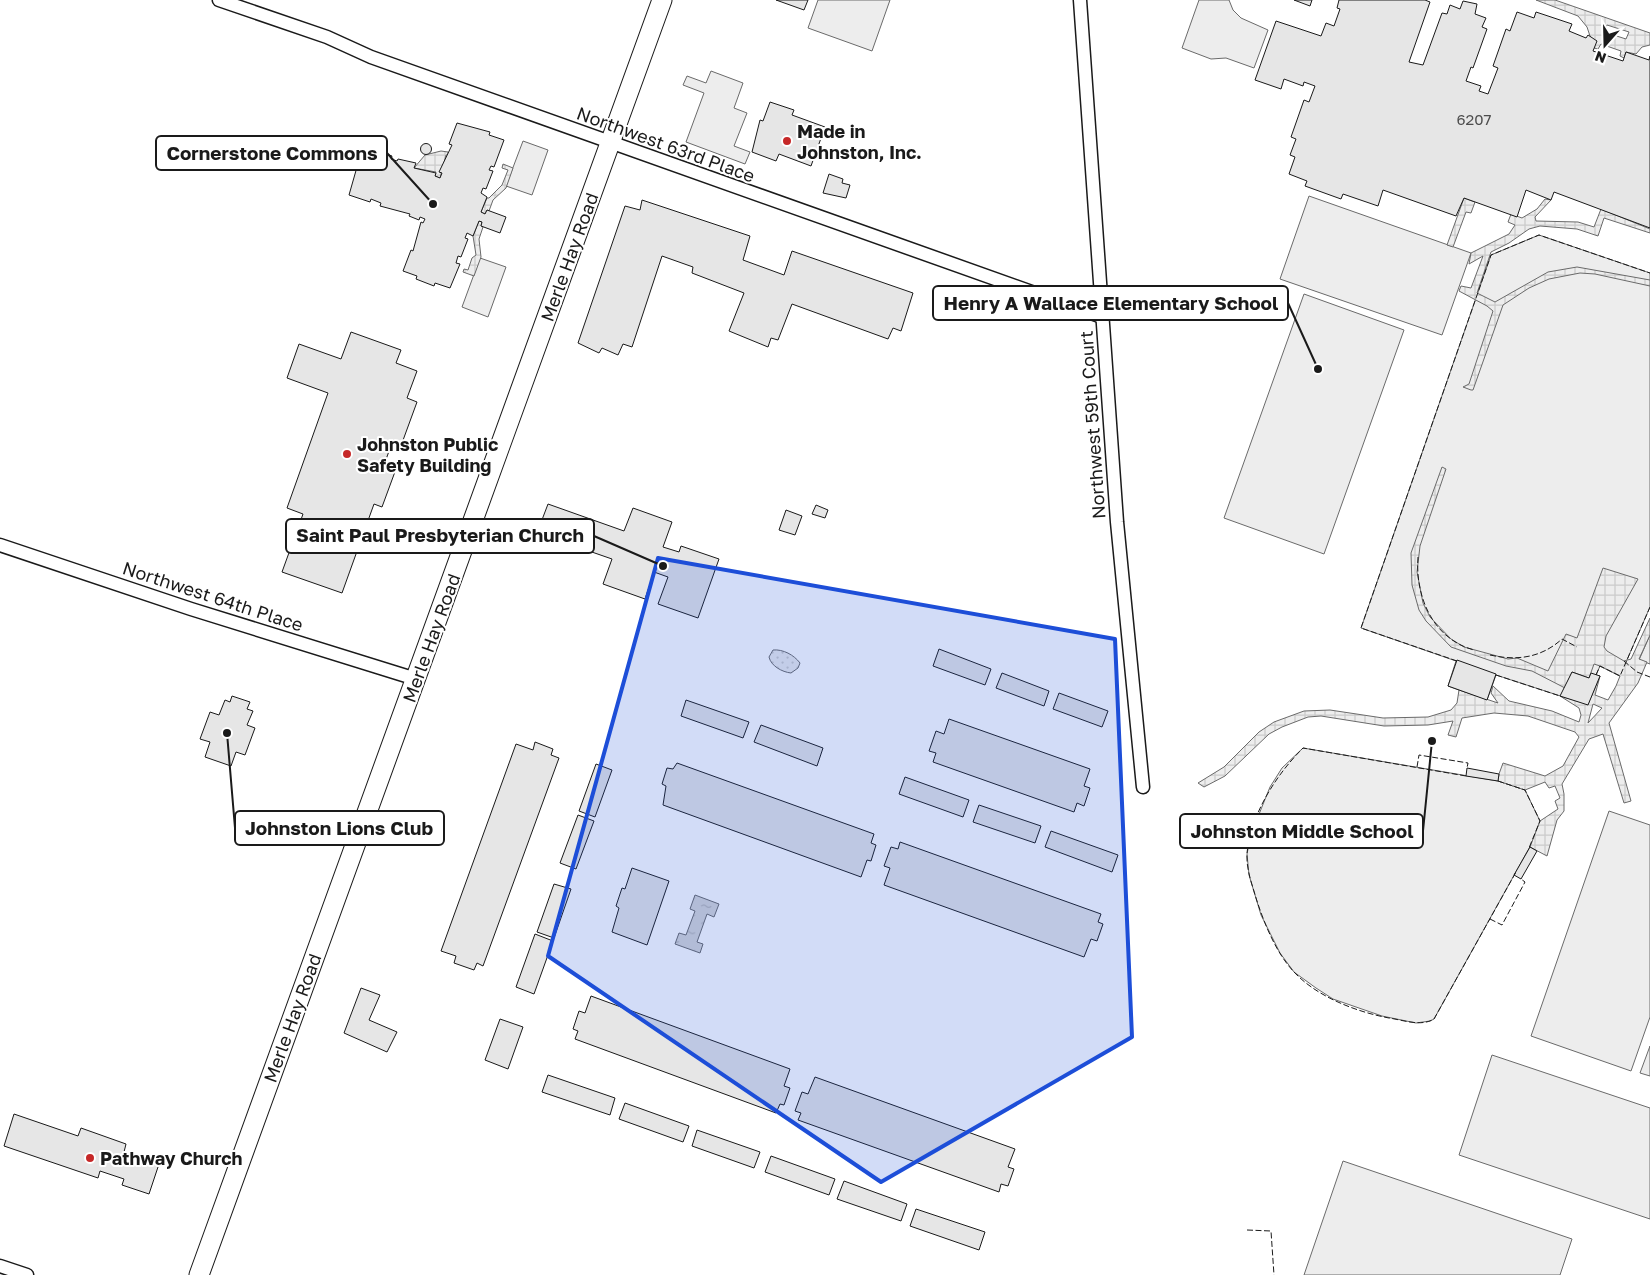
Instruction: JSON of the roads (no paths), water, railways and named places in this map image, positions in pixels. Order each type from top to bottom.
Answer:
[{"type":"main road","name":"Merle Hay Road","points":[[199,1275],[662,0]]},
{"type":"street","name":"Northwest 63rd Place","points":[[219,0],[327,37],[371,57],[1102,317]]},
{"type":"street","name":"Northwest 59th Court","points":[[1080,0],[1117,522],[1143,787]]},
{"type":"street","name":"Northwest 64th Place","points":[[0,545],[191,609],[416,679]]},
{"type":"street","points":[[0,1266],[27,1275]]},
{"type":"water","points":[[695,895],[719,904],[714,917],[707,914],[697,942],[703,944],[700,953],[675,944],[679,933],[686,935],[695,911],[690,909]]},
{"type":"place","name":"Made in Johnston, Inc.","points":[[787,141]]},
{"type":"place","name":"Cornerstone Commons","points":[[433,204]]},
{"type":"place","name":"Henry A Wallace Elementary School","points":[[1318,369]]},
{"type":"place","name":"Johnston Public Safety Building","points":[[347,454]]},
{"type":"place","name":"Saint Paul Presbyterian Church","points":[[663,566]]},
{"type":"place","name":"Johnston Lions Club","points":[[227,733]]},
{"type":"place","name":"Johnston Middle School","points":[[1432,741]]},
{"type":"place","name":"Pathway Church","points":[[90,1158]]}]
